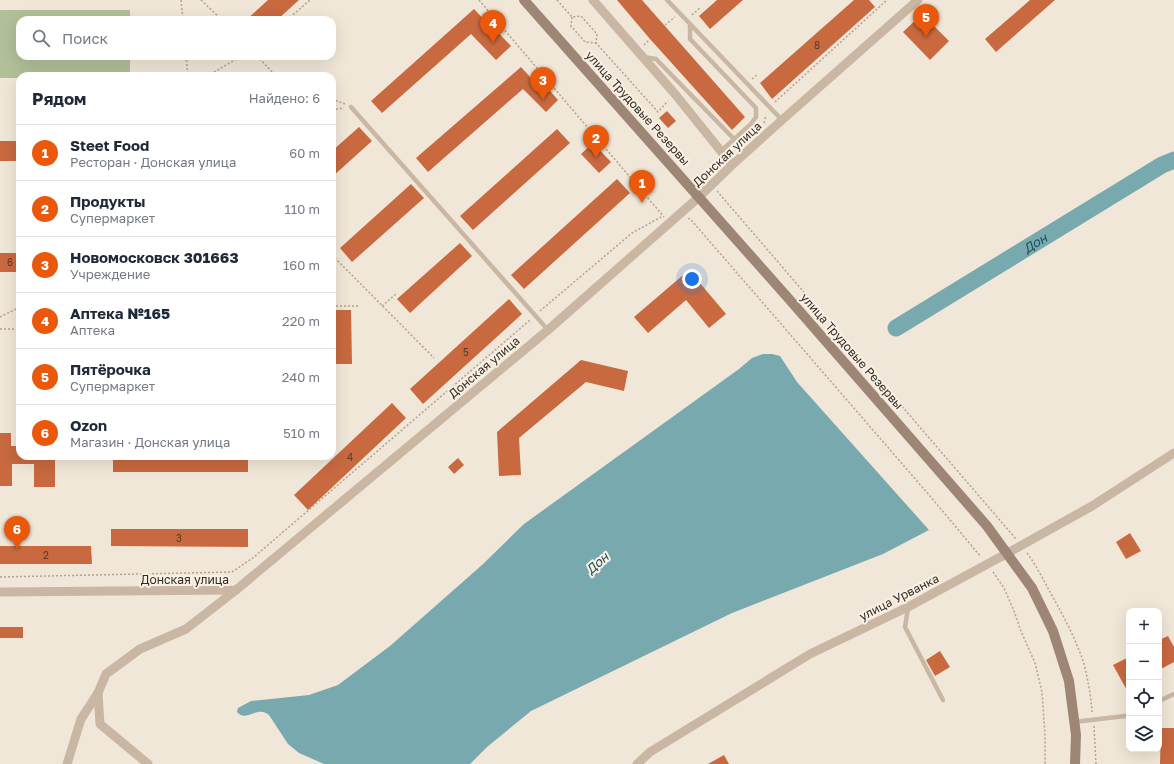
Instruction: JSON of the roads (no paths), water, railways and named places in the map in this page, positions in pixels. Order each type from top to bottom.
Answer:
[{"type":"street","name":"улица Трудовые Резервы","points":[[524,0],[789,299],[987,526],[1032,588],[1053,631],[1069,680],[1076,735],[1075,764]]},
{"type":"street","points":[[593,0],[675,94],[732,165]]},
{"type":"street","name":"Донская улица","points":[[0,592],[236,590],[548,330],[666,219],[699,197],[782,120],[918,0]]},
{"type":"street","name":"улица Урванка","points":[[637,764],[650,752],[810,654],[908,607],[987,565],[1092,506],[1174,453]]},
{"type":"street","points":[[67,764],[81,719],[98,693],[106,674],[140,649],[186,629],[236,590]]},
{"type":"street","points":[[98,693],[100,724],[148,764]]},
{"type":"lane","points":[[667,0],[782,120]]},
{"type":"lane","points":[[690,25],[690,39],[756,108],[756,117],[751,124],[721,151]]},
{"type":"lane","points":[[642,56],[656,59],[734,139]]},
{"type":"lane","points":[[351,107],[534,316],[548,330]]},
{"type":"lane","points":[[908,607],[904,627],[943,700]]},
{"type":"lane","points":[[1162,700],[1174,694]]},
{"type":"lane","points":[[1074,722],[1126,715]]},
{"type":"water","points":[[763,354],[780,356],[797,382],[929,530],[883,554],[732,613],[531,711],[487,747],[470,764],[324,764],[299,753],[288,744],[269,715],[265,712],[245,716],[237,712],[238,708],[251,701],[309,695],[338,685],[390,646],[482,565],[524,524],[739,369],[752,358]]},
{"type":"waterway","name":"Дон","points":[[896,328],[1162,165],[1174,160]]},
{"type":"place","name":"Пятёрочка","points":[[926,37]]},
{"type":"place","name":"Аптека №165","points":[[493,43]]},
{"type":"place","name":"Новомосковск 301663","points":[[543,100]]},
{"type":"place","name":"Продукты","points":[[596,158]]},
{"type":"place","name":"Steet Food","points":[[642,203]]},
{"type":"place","name":"Ozon","points":[[17,549]]}]
